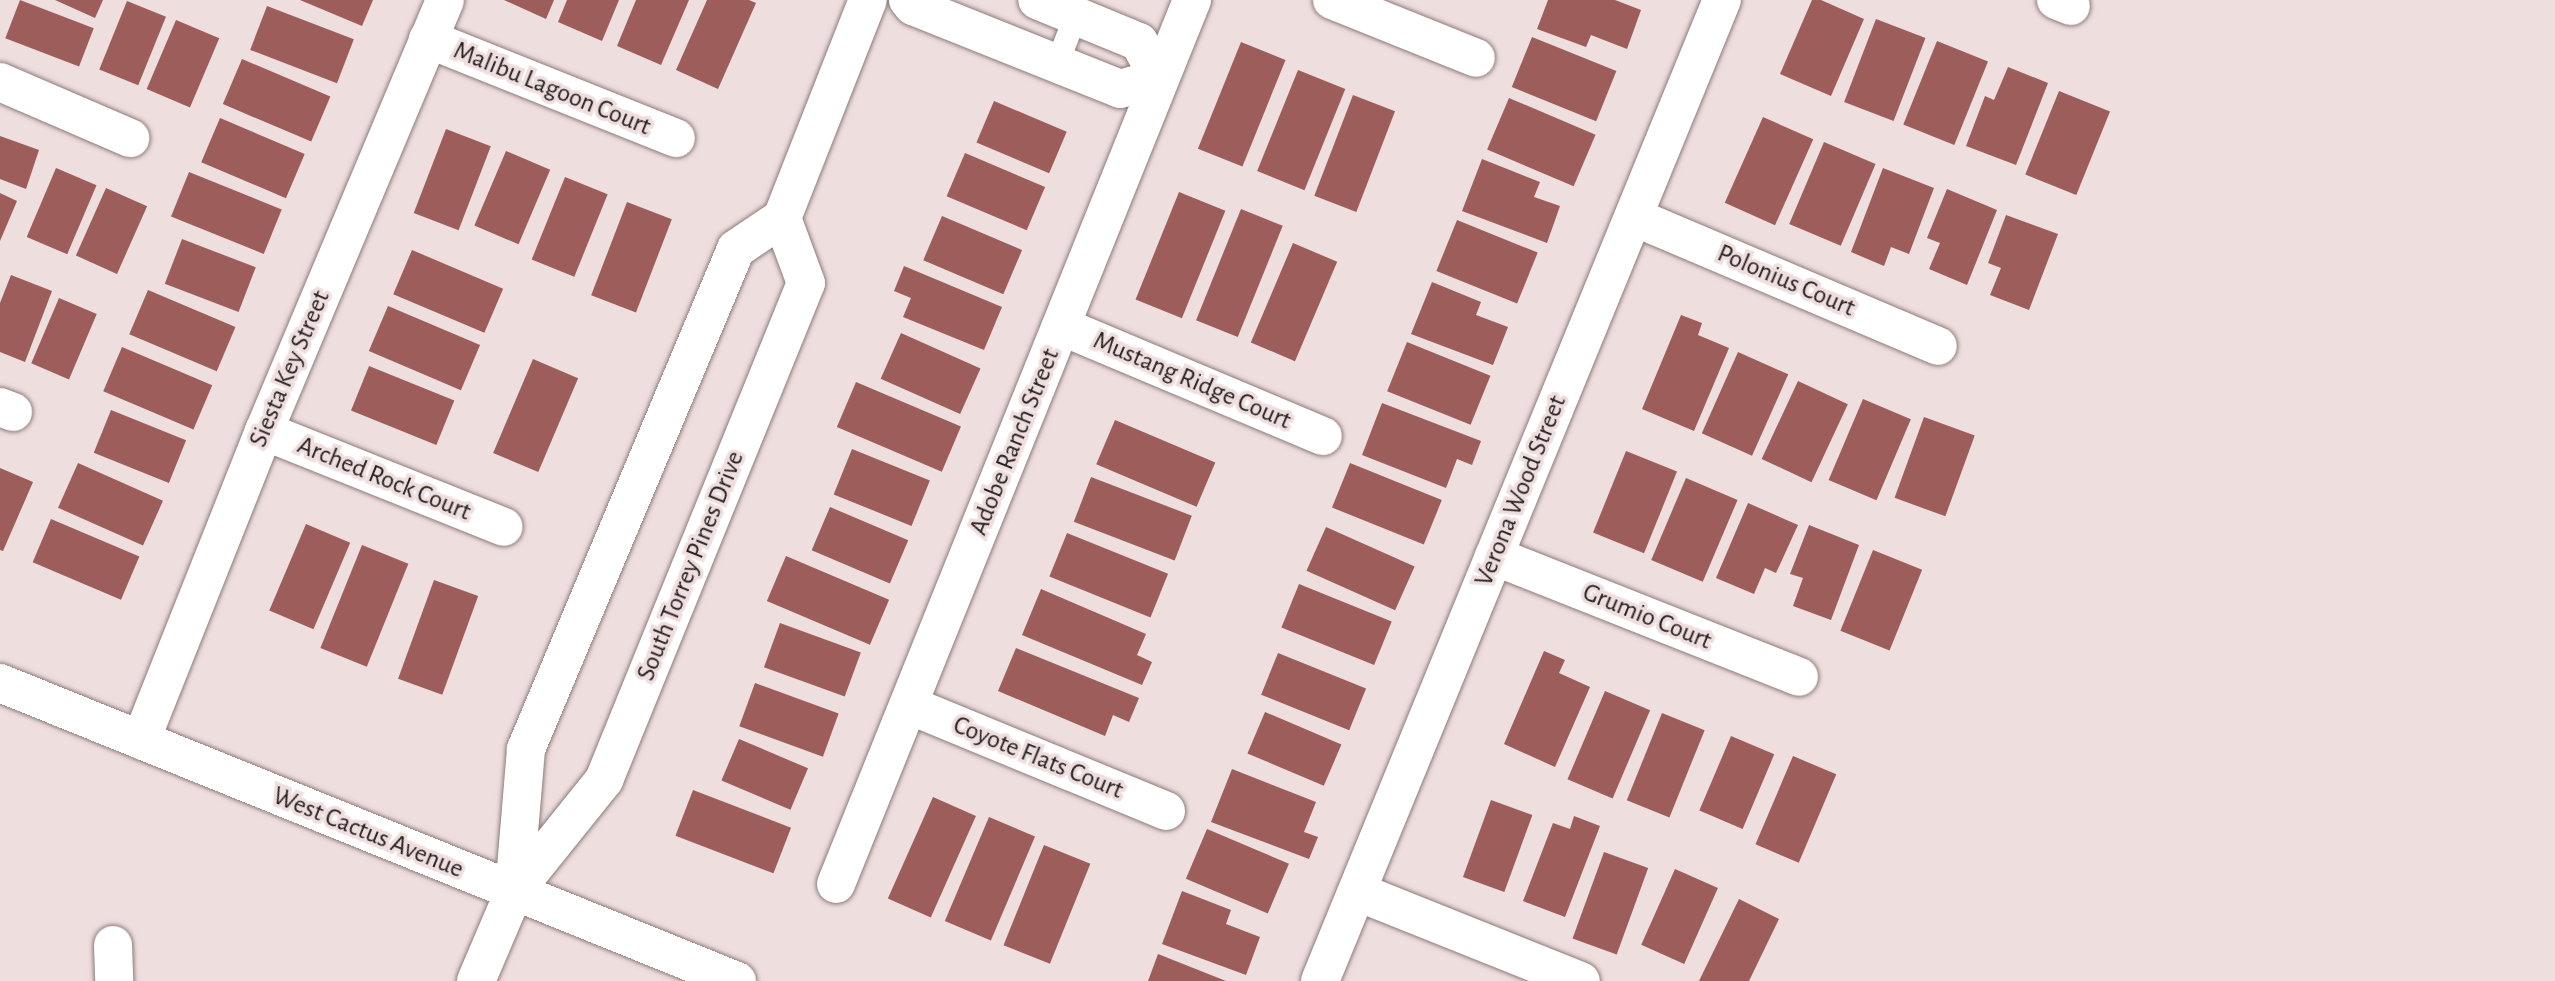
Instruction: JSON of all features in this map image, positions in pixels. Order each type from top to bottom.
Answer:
[{"type":"street","name":"Siesta Key Street","points":[[141,740],[264,431],[445,0]]},
{"type":"street","points":[[782,218],[868,0]]},
{"type":"street","points":[[908,0],[914,6],[1119,89],[1159,78],[1139,42],[1037,0]]},
{"type":"street","name":"Adobe Ranch Street","points":[[836,884],[1192,0]]},
{"type":"street","points":[[1332,0],[1476,58]]},
{"type":"street","name":"Verona Wood Street","points":[[1320,981],[1722,0]]},
{"type":"street","name":"Malibu Lagoon Court","points":[[428,39],[676,138]]},
{"type":"street","points":[[0,82],[130,138]]},
{"type":"street","name":"Polonius Court","points":[[1634,217],[1938,346]]},
{"type":"street","name":"South Torrey Pines Drive","points":[[476,981],[514,892],[604,780],[806,283],[782,218],[736,249],[526,749],[514,892]]},
{"type":"street","name":"Mustang Ridge Court","points":[[1061,326],[1323,436]]},
{"type":"street","name":"Arched Rock Court","points":[[264,431],[503,527]]},
{"type":"street","name":"Grumio Court","points":[[1494,556],[1799,677]]},
{"type":"street","name":"West Cactus Avenue","points":[[0,683],[737,981]]},
{"type":"street","name":"Coyote Flats Court","points":[[909,705],[1166,811]]},
{"type":"street","points":[[1358,892],[1581,981]]},
{"type":"lane","points":[[1056,62],[1075,16]]},
{"type":"building","points":[[20,0],[94,28],[79,67],[5,38]]},
{"type":"building","points":[[55,0],[103,0],[95,18]]},
{"type":"building","points":[[300,0],[373,0],[362,26]]},
{"type":"building","points":[[504,0],[554,0],[546,19]]},
{"type":"building","points":[[567,0],[619,0],[602,41],[558,22]]},
{"type":"building","points":[[636,0],[689,0],[661,65],[617,46]]},
{"type":"building","points":[[707,0],[749,0],[756,3],[718,89],[676,70]]},
{"type":"building","points":[[1548,0],[1615,0],[1641,10],[1627,49],[1591,35],[1586,47],[1537,29]]},
{"type":"building","points":[[1812,0],[1821,0],[1864,19],[1831,96],[1780,74]]},
{"type":"building","points":[[127,1],[166,17],[138,85],[99,70]]},
{"type":"building","points":[[267,6],[354,39],[337,83],[250,50]]},
{"type":"building","points":[[1876,19],[1925,38],[1894,121],[1844,102]]},
{"type":"building","points":[[176,20],[219,38],[190,107],[147,89]]},
{"type":"building","points":[[1532,37],[1616,71],[1596,121],[1512,87]]},
{"type":"building","points":[[1937,41],[1988,62],[1954,145],[1903,124]]},
{"type":"building","points":[[1241,42],[1286,60],[1242,167],[1198,149]]},
{"type":"building","points":[[242,59],[330,97],[311,142],[223,104]]},
{"type":"building","points":[[2008,67],[2048,83],[2016,165],[1966,146],[1985,96],[1994,100]]},
{"type":"building","points":[[1298,70],[1345,89],[1304,190],[1257,171]]},
{"type":"building","points":[[2059,91],[2110,112],[2076,195],[2025,174]]},
{"type":"building","points":[[1353,95],[1395,111],[1356,212],[1314,196]]},
{"type":"building","points":[[1509,98],[1596,135],[1574,186],[1487,150]]},
{"type":"building","points":[[994,101],[1067,132],[1049,173],[976,142]]},
{"type":"building","points":[[1763,117],[1813,139],[1775,225],[1725,203]]},
{"type":"building","points":[[220,118],[305,154],[286,198],[201,162]]},
{"type":"building","points":[[446,129],[491,146],[459,230],[414,213]]},
{"type":"building","points":[[0,136],[39,150],[26,189],[0,179]]},
{"type":"building","points":[[1824,142],[1876,164],[1841,246],[1789,224]]},
{"type":"building","points":[[506,151],[550,170],[519,244],[474,226]]},
{"type":"building","points":[[965,153],[1045,187],[1027,230],[947,196]]},
{"type":"building","points":[[1482,159],[1540,182],[1534,197],[1560,206],[1547,243],[1462,211]]},
{"type":"building","points":[[56,168],[97,185],[67,254],[27,237]]},
{"type":"building","points":[[1883,168],[1934,188],[1909,254],[1891,247],[1884,266],[1851,252]]},
{"type":"building","points":[[189,172],[282,209],[264,254],[171,217]]},
{"type":"building","points":[[565,177],[608,194],[574,277],[532,260]]},
{"type":"building","points":[[106,188],[147,206],[117,274],[76,256]]},
{"type":"building","points":[[1947,189],[1997,210],[1967,285],[1929,269],[1940,243],[1927,238]]},
{"type":"building","points":[[1179,192],[1225,211],[1182,318],[1136,300]]},
{"type":"building","points":[[0,193],[17,201],[0,241]]},
{"type":"building","points":[[627,202],[672,219],[636,313],[591,295]]},
{"type":"building","points":[[1241,209],[1283,226],[1238,337],[1196,320]]},
{"type":"building","points":[[2006,215],[2058,234],[2029,310],[1990,295],[2001,268],[1988,263]]},
{"type":"building","points":[[942,216],[1022,250],[1003,294],[923,260]]},
{"type":"building","points":[[1457,220],[1538,253],[1517,304],[1436,271]]},
{"type":"building","points":[[182,239],[256,267],[239,312],[165,284]]},
{"type":"building","points":[[1293,243],[1337,262],[1295,361],[1251,342]]},
{"type":"building","points":[[412,250],[503,289],[484,333],[393,294]]},
{"type":"building","points":[[904,266],[1002,307],[984,350],[903,317],[911,298],[894,291]]},
{"type":"building","points":[[11,275],[52,291],[25,362],[0,352],[0,303]]},
{"type":"building","points":[[1432,282],[1481,302],[1476,315],[1508,327],[1493,365],[1411,334]]},
{"type":"building","points":[[148,290],[235,327],[217,371],[129,334]]},
{"type":"building","points":[[59,298],[97,314],[69,379],[31,363]]},
{"type":"building","points":[[388,306],[480,345],[461,390],[369,351]]},
{"type":"building","points":[[1681,315],[1702,323],[1698,335],[1729,348],[1694,431],[1642,409]]},
{"type":"building","points":[[901,333],[980,368],[960,414],[881,379]]},
{"type":"building","points":[[1407,342],[1490,376],[1471,425],[1387,391]]},
{"type":"building","points":[[122,347],[212,385],[193,429],[103,391]]},
{"type":"building","points":[[1738,352],[1788,374],[1752,456],[1702,433]]},
{"type":"building","points":[[533,359],[578,378],[538,472],[493,453]]},
{"type":"building","points":[[369,366],[454,400],[436,445],[351,411]]},
{"type":"building","points":[[1798,381],[1848,404],[1812,482],[1762,459]]},
{"type":"building","points":[[856,382],[961,427],[942,472],[837,427]]},
{"type":"building","points":[[1863,399],[1911,419],[1876,500],[1829,480]]},
{"type":"building","points":[[1382,403],[1481,441],[1472,465],[1457,459],[1446,488],[1362,455]]},
{"type":"building","points":[[111,410],[186,440],[169,483],[94,453]]},
{"type":"building","points":[[1924,417],[1975,435],[1945,516],[1895,498]]},
{"type":"building","points":[[1115,420],[1215,463],[1197,507],[1096,464]]},
{"type":"building","points":[[852,449],[930,480],[912,526],[834,494]]},
{"type":"building","points":[[1626,451],[1677,472],[1644,553],[1593,533]]},
{"type":"building","points":[[78,463],[163,501],[143,546],[58,508]]},
{"type":"building","points":[[1350,463],[1442,500],[1424,545],[1332,508]]},
{"type":"building","points":[[0,468],[33,482],[3,551],[0,550]]},
{"type":"building","points":[[1091,477],[1192,516],[1175,561],[1074,522]]},
{"type":"building","points":[[1686,478],[1738,500],[1703,582],[1651,560]]},
{"type":"building","points":[[1748,503],[1798,525],[1776,573],[1765,568],[1754,594],[1716,578]]},
{"type":"building","points":[[830,507],[908,540],[890,583],[812,550]]},
{"type":"building","points":[[51,519],[139,557],[121,600],[33,562]]},
{"type":"building","points":[[306,524],[350,543],[313,629],[269,611]]},
{"type":"building","points":[[1809,525],[1859,545],[1831,620],[1793,606],[1803,578],[1790,574]]},
{"type":"building","points":[[1326,527],[1415,566],[1395,610],[1306,571]]},
{"type":"building","points":[[1067,533],[1168,574],[1150,617],[1049,577]]},
{"type":"building","points":[[362,545],[408,564],[367,667],[320,648]]},
{"type":"building","points":[[1873,550],[1922,570],[1890,651],[1840,631]]},
{"type":"building","points":[[786,556],[889,600],[870,645],[767,601]]},
{"type":"building","points":[[434,580],[478,596],[442,695],[398,679]]},
{"type":"building","points":[[1299,584],[1392,621],[1374,665],[1281,628]]},
{"type":"building","points":[[1041,589],[1146,634],[1137,655],[1152,662],[1142,685],[1022,635]]},
{"type":"building","points":[[780,623],[861,652],[845,697],[764,667]]},
{"type":"building","points":[[1016,648],[1139,698],[1129,722],[1113,715],[1105,736],[998,691]]},
{"type":"building","points":[[1544,651],[1565,660],[1559,673],[1590,687],[1555,767],[1504,744]]},
{"type":"building","points":[[1278,653],[1366,689],[1349,730],[1261,695]]},
{"type":"building","points":[[755,683],[839,713],[823,757],[739,726]]},
{"type":"building","points":[[1605,691],[1650,710],[1613,799],[1567,779]]},
{"type":"building","points":[[1265,712],[1341,744],[1324,786],[1247,753]]},
{"type":"building","points":[[1662,713],[1705,730],[1669,817],[1627,800]]},
{"type":"building","points":[[1731,736],[1774,754],[1743,829],[1699,811]]},
{"type":"building","points":[[739,739],[808,768],[790,810],[721,780]]},
{"type":"building","points":[[1793,756],[1836,774],[1799,863],[1755,844]]},
{"type":"building","points":[[1232,769],[1316,802],[1304,832],[1318,837],[1309,859],[1211,822]]},
{"type":"building","points":[[693,790],[791,828],[773,873],[675,836]]},
{"type":"building","points":[[933,797],[976,816],[931,918],[888,898]]},
{"type":"building","points":[[1491,800],[1532,815],[1504,892],[1463,877]]},
{"type":"building","points":[[1574,816],[1600,826],[1565,917],[1523,901],[1553,823],[1570,829]]},
{"type":"building","points":[[989,817],[1035,837],[991,941],[945,921]]},
{"type":"building","points":[[1207,829],[1289,864],[1268,913],[1186,879]]},
{"type":"building","points":[[1044,845],[1090,864],[1050,964],[1004,945]]},
{"type":"building","points":[[1604,852],[1648,868],[1617,955],[1573,938]]},
{"type":"building","points":[[1675,869],[1718,888],[1684,964],[1641,945]]},
{"type":"building","points":[[1182,891],[1231,910],[1226,924],[1260,937],[1246,975],[1162,944]]},
{"type":"building","points":[[1739,899],[1779,919],[1749,981],[1699,981]]},
{"type":"building","points":[[1158,954],[1226,981],[1148,981]]}]
